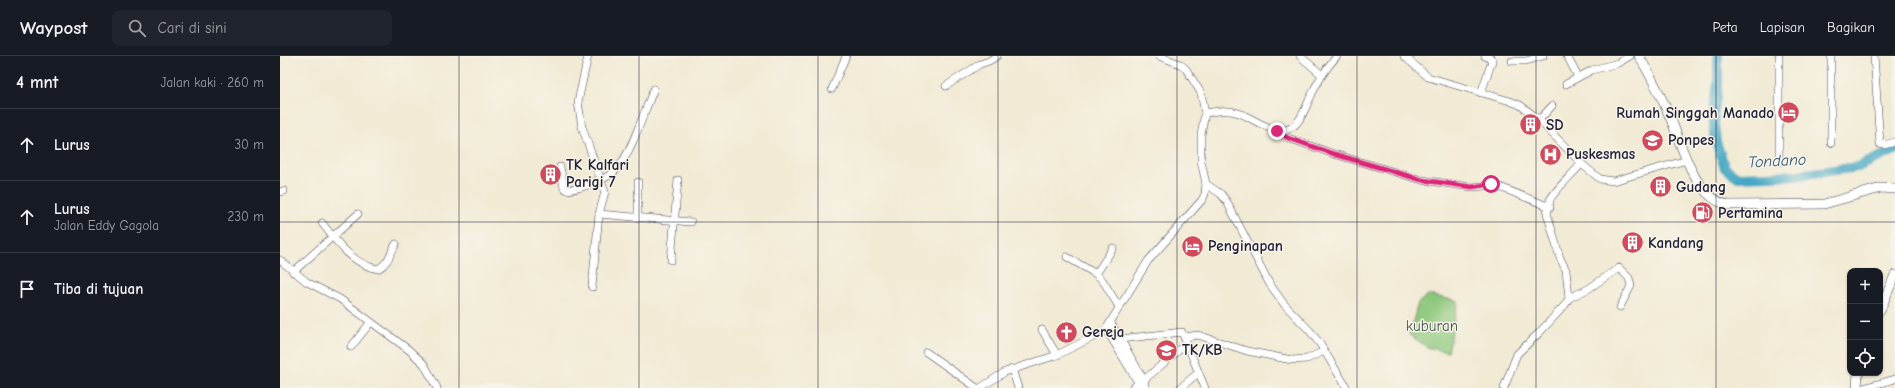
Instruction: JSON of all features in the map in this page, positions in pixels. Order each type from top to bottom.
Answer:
[{"type":"main road","points":[[1640,56],[1661,96],[1687,160],[1698,181],[1716,200],[1729,205],[1824,204],[1881,188],[1895,189]]},
{"type":"main road","points":[[1883,304],[1895,275]]},
{"type":"main road","points":[[1857,388],[1858,376]]},
{"type":"street","points":[[588,56],[578,102],[582,127],[605,192],[599,214],[592,287]]},
{"type":"street","points":[[832,89],[846,56]]},
{"type":"street","points":[[946,86],[980,64],[997,56]]},
{"type":"street","points":[[980,388],[996,376],[1012,369],[1057,355],[1106,329],[1148,261],[1202,200],[1206,184],[1201,161],[1201,146],[1205,113],[1201,93],[1186,69],[1180,64],[1159,56]]},
{"type":"street","points":[[1300,56],[1322,75]]},
{"type":"street","points":[[1277,131],[1289,129],[1300,119],[1322,75],[1336,56]]},
{"type":"street","points":[[1404,56],[1428,77],[1514,102],[1537,118],[1584,166],[1600,179],[1607,181],[1687,160]]},
{"type":"street","points":[[1481,93],[1492,61],[1492,59],[1485,56]]},
{"type":"street","points":[[1512,61],[1526,61],[1543,56]]},
{"type":"street","points":[[1567,56],[1570,66],[1578,77]]},
{"type":"street","points":[[1566,84],[1597,68],[1618,63],[1630,56]]},
{"type":"street","points":[[1778,56],[1779,162]]},
{"type":"street","points":[[1831,56],[1831,143]]},
{"type":"street","points":[[1874,56],[1880,144],[1884,145],[1895,142]]},
{"type":"street","points":[[560,167],[564,188],[567,190],[584,186],[601,179],[617,169],[623,162],[654,89]]},
{"type":"street","points":[[1537,118],[1540,118],[1552,106]]},
{"type":"street","points":[[1205,113],[1221,110],[1239,113],[1277,131],[1288,138],[1370,166],[1422,180],[1472,187],[1495,185],[1550,207]]},
{"type":"street","points":[[1569,298],[1566,270],[1560,258],[1547,213],[1550,207],[1550,201],[1580,166],[1584,166]]},
{"type":"street","points":[[671,260],[678,180]]},
{"type":"street","points":[[638,182],[638,217]]},
{"type":"street","points":[[1206,184],[1221,194],[1227,202],[1270,283],[1284,304],[1310,331],[1347,388]]},
{"type":"street","points":[[293,272],[358,214]]},
{"type":"street","points":[[599,214],[691,222]]},
{"type":"street","points":[[322,223],[332,237],[359,262],[378,269],[387,262],[396,244]]},
{"type":"street","points":[[1096,274],[1113,248]]},
{"type":"street","points":[[1067,257],[1096,274],[1103,281],[1119,307]]},
{"type":"street","points":[[280,260],[293,272],[314,286],[340,299],[408,350],[424,364],[437,388]]},
{"type":"street","points":[[1504,388],[1517,354],[1539,334],[1565,305],[1569,298],[1588,289],[1619,268],[1629,278],[1631,286],[1620,307]]},
{"type":"street","points":[[351,347],[370,322]]},
{"type":"street","points":[[1110,323],[1120,339],[1127,357]]},
{"type":"street","points":[[1106,329],[1127,357],[1144,385]]},
{"type":"street","points":[[1042,330],[1057,355]]},
{"type":"street","points":[[1120,339],[1182,332],[1205,388]]},
{"type":"street","points":[[1132,388],[1144,385],[1186,340],[1198,335],[1247,351],[1292,360],[1307,359],[1324,351]]},
{"type":"street","points":[[926,352],[977,388]]},
{"type":"street","points":[[1012,369],[1018,388]]},
{"type":"street","points":[[1180,388],[1198,373]]},
{"type":"street","points":[[1864,388],[1895,379]]},
{"type":"green space","name":"kuburan","points":[[1428,295],[1458,301],[1448,352],[1429,348],[1409,335],[1418,303]]},
{"type":"waterway","name":"Tondano","points":[[1718,56],[1718,84],[1713,116],[1716,142],[1725,168],[1738,177],[1798,175],[1858,167],[1895,150]]},
{"type":"place","name":"Rumah Singgah Manado","points":[[1789,113]]},
{"type":"place","name":"SD","points":[[1531,125]]},
{"type":"place","name":"Ponpes","points":[[1653,140]]},
{"type":"place","name":"Puskesmas","points":[[1551,154]]},
{"type":"place","name":"TK Kalfari Parigi 7","points":[[551,174]]},
{"type":"place","name":"Gudang","points":[[1660,187]]},
{"type":"place","name":"Pertamina","points":[[1702,213]]},
{"type":"place","name":"Kandang","points":[[1632,243]]},
{"type":"place","name":"Penginapan","points":[[1193,246]]},
{"type":"place","name":"Gereja","points":[[1066,332]]},
{"type":"place","name":"TK/KB","points":[[1166,350]]},
{"type":"route","points":[[1277,131],[1288,138],[1334,154],[1370,166],[1422,180],[1472,187],[1491,184]]}]
